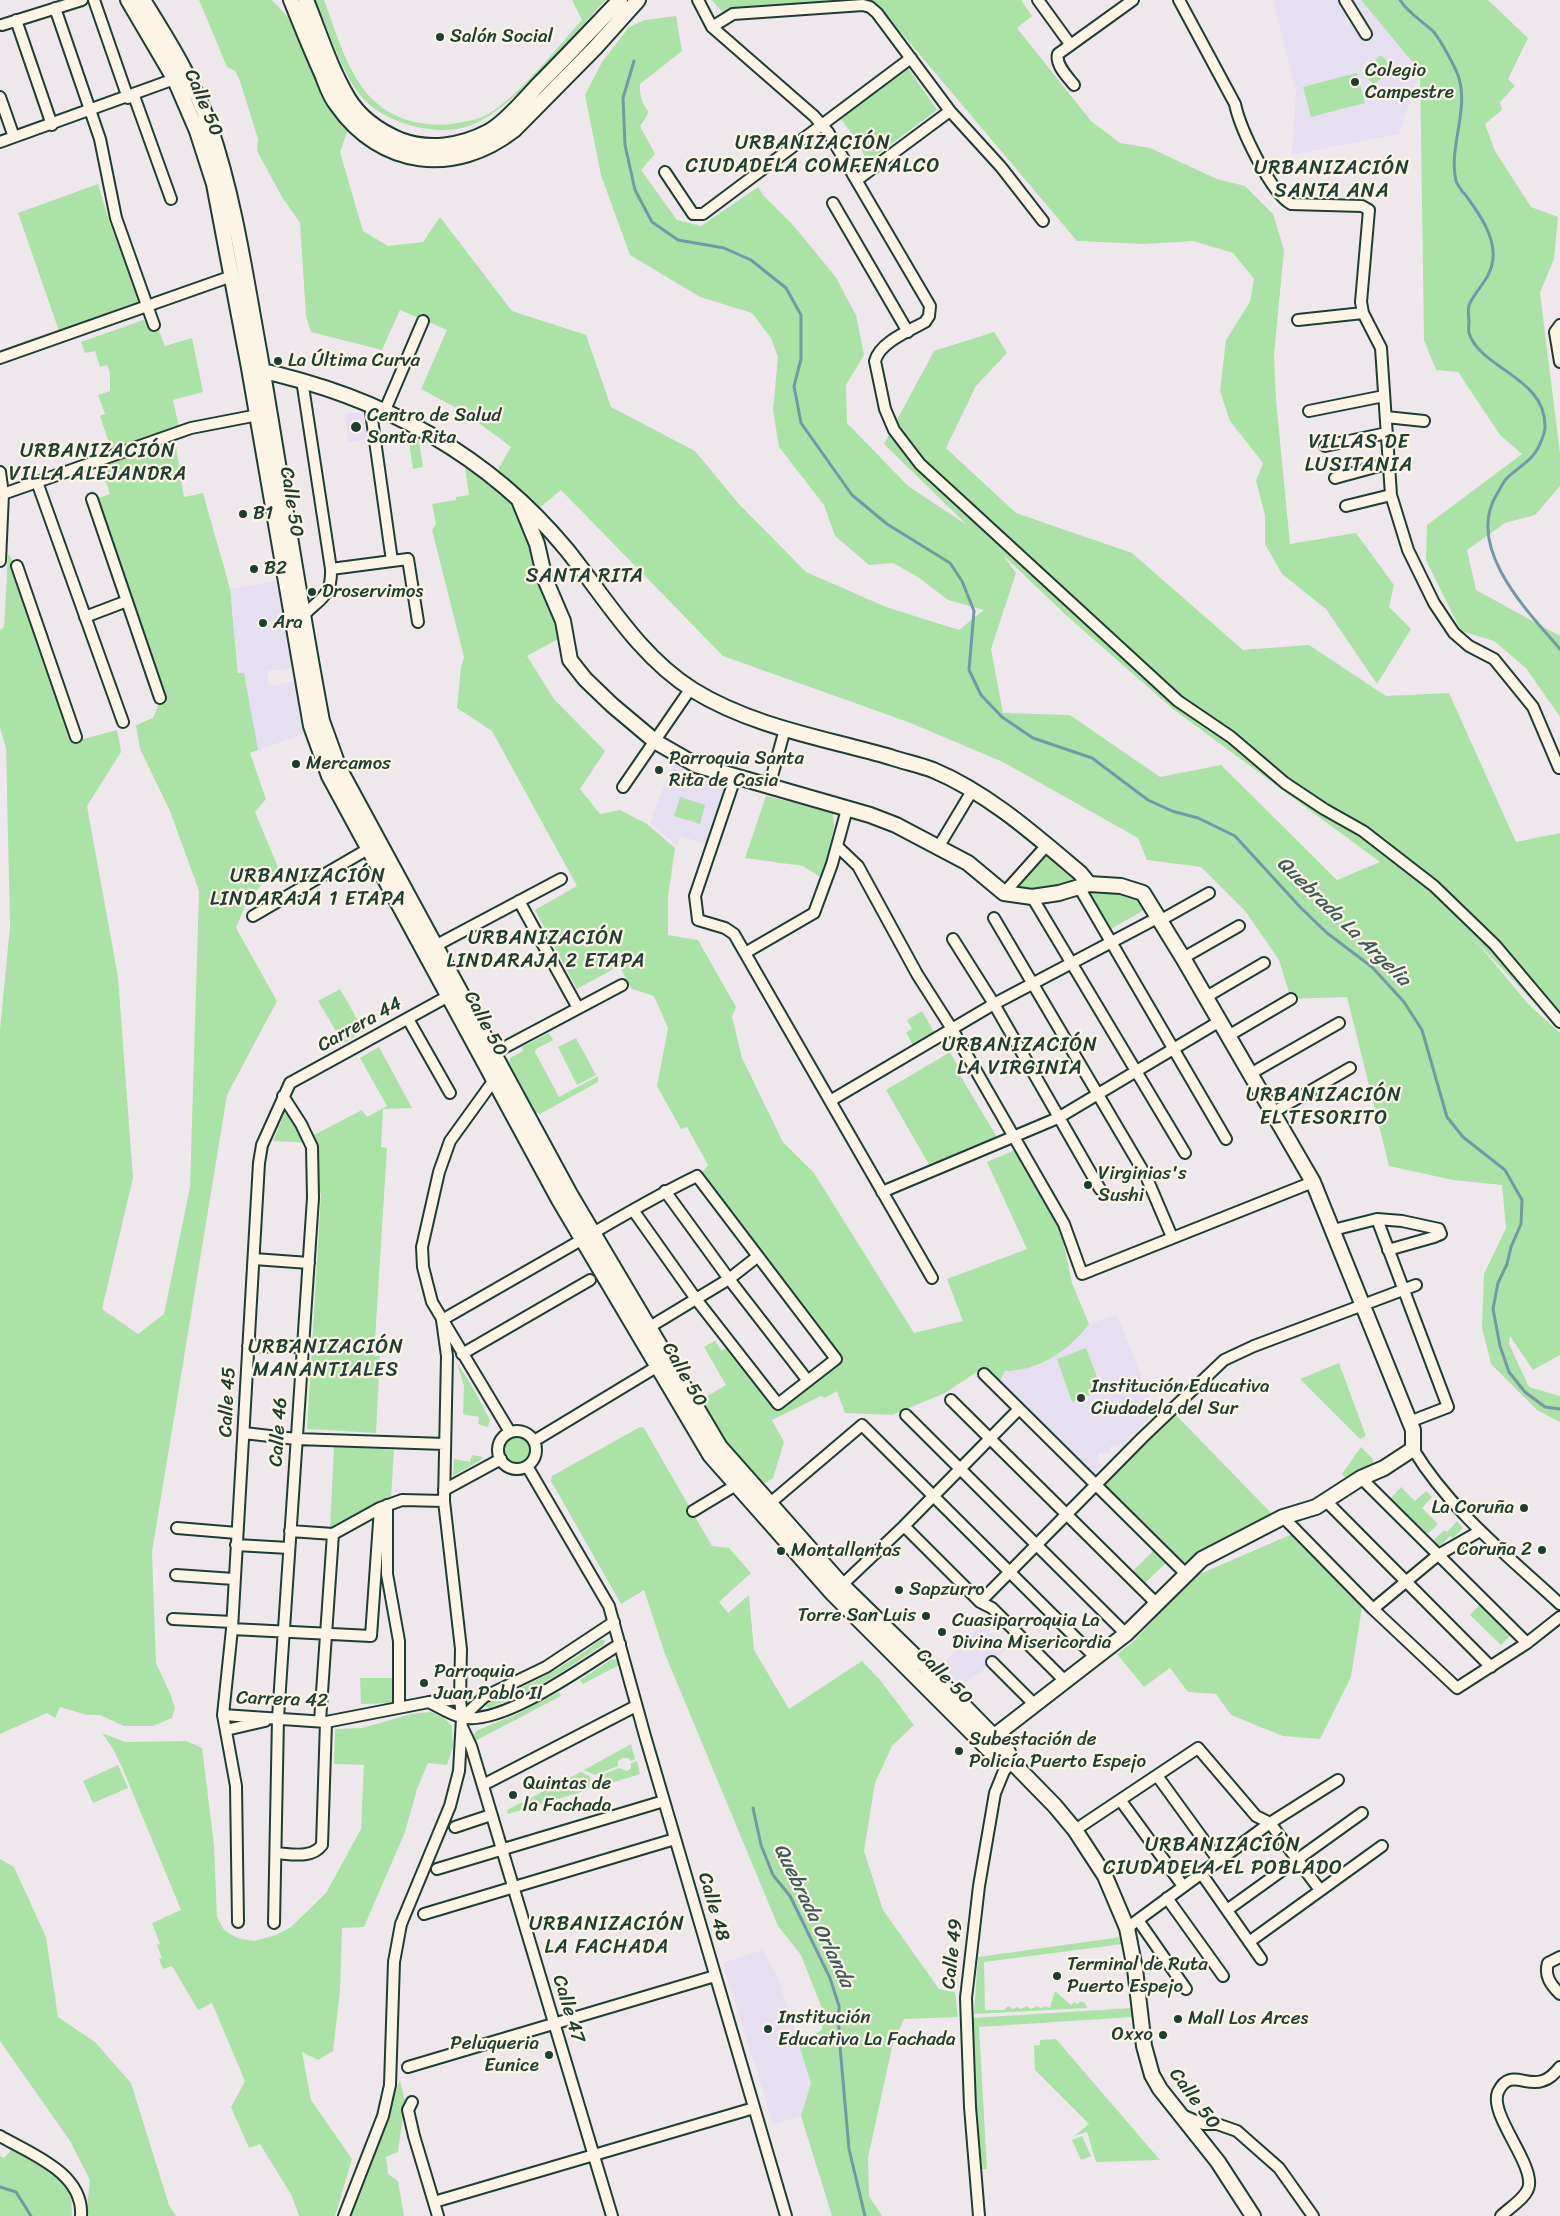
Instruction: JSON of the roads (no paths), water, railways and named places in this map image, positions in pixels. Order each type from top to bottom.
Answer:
[{"type":"main road","name":"Calle 50","points":[[128,0],[180,77],[209,126],[226,180],[256,369],[322,721],[339,768],[435,946],[493,1082],[644,1330],[710,1455],[835,1596],[996,1757],[1012,1762]]},
{"type":"main road","name":"Calle 50","points":[[143,0],[180,77],[214,184],[232,276],[256,369],[258,415],[293,631],[311,726],[329,776],[368,849],[454,993],[494,1053],[570,1194],[588,1236]]},
{"type":"main road","points":[[291,0],[336,105],[353,124],[379,145],[402,155],[418,159],[459,158],[481,151],[501,140],[514,130],[595,48],[638,0]]},
{"type":"main road","points":[[306,0],[336,74],[349,99],[377,129],[422,146],[455,144],[473,139],[491,130],[524,100],[620,0]]},
{"type":"main road","points":[[256,369],[302,380],[384,410],[420,427],[475,462],[546,525],[634,638],[656,662],[691,688],[728,710],[785,729],[933,770],[972,791],[1010,816],[1080,873],[1084,885]]},
{"type":"main road","points":[[519,500],[537,544],[545,579],[563,621],[570,660],[585,679],[656,742],[696,765],[896,825],[968,863],[1004,893],[1032,896],[1059,893],[1084,885],[1121,886],[1143,894],[1160,918],[1313,1182],[1410,1422],[1413,1430],[1412,1449],[1384,1468],[1361,1478],[1316,1507],[1283,1517],[1202,1559],[1126,1634],[993,1737]]},
{"type":"main road","name":"Calle 50","points":[[663,1364],[720,1447],[769,1504],[842,1585],[1007,1750],[1012,1762],[1055,1806],[1075,1830],[1133,1924],[1135,1969],[1146,2058],[1160,2089],[1218,2162],[1253,2216]]},
{"type":"street","points":[[2,24],[82,0]]},
{"type":"street","points":[[94,0],[171,199]]},
{"type":"street","points":[[698,0],[712,27],[821,124],[857,180],[930,306],[930,316],[925,322],[880,350],[874,360],[885,409],[894,430],[920,464],[1178,701],[1231,738],[1285,783],[1324,810],[1363,831],[1434,886],[1494,945],[1560,1022]]},
{"type":"street","points":[[1038,0],[1070,44]]},
{"type":"street","points":[[1074,85],[1056,57],[1070,44],[1133,0]]},
{"type":"street","points":[[1179,0],[1235,104],[1243,130],[1282,198],[1290,204],[1355,205],[1369,210],[1361,302],[1363,313],[1379,342],[1390,463],[1391,495],[1408,550],[1434,603],[1461,640],[1494,660],[1533,707],[1559,768]]},
{"type":"street","points":[[1346,0],[1366,34]]},
{"type":"street","points":[[712,27],[733,14],[863,5],[870,7],[877,13],[950,111],[1001,167],[1043,221]]},
{"type":"street","points":[[54,8],[100,139],[116,218],[154,325]]},
{"type":"street","points":[[16,20],[52,125]]},
{"type":"street","points":[[665,172],[694,214],[703,214],[911,58]]},
{"type":"street","points":[[0,142],[131,97],[180,77]]},
{"type":"street","points":[[0,97],[14,137]]},
{"type":"street","points":[[857,180],[950,111]]},
{"type":"street","points":[[833,203],[908,332]]},
{"type":"street","points":[[0,358],[232,276]]},
{"type":"street","points":[[1298,320],[1363,313]]},
{"type":"street","points":[[384,410],[423,321]]},
{"type":"street","points":[[1560,325],[1555,332],[1560,362]]},
{"type":"street","points":[[302,380],[332,584],[326,596],[303,616]]},
{"type":"street","points":[[1309,411],[1384,396]]},
{"type":"street","points":[[370,405],[392,561]]},
{"type":"street","points":[[3,494],[191,428],[258,415]]},
{"type":"street","points":[[1386,417],[1424,421]]},
{"type":"street","points":[[1325,446],[1387,433]]},
{"type":"street","points":[[1335,478],[1390,463]]},
{"type":"street","points":[[0,472],[3,494],[0,562]]},
{"type":"street","points":[[37,482],[123,722]]},
{"type":"street","points":[[1346,506],[1391,495]]},
{"type":"street","points":[[92,499],[160,698]]},
{"type":"street","points":[[331,569],[408,559],[418,622]]},
{"type":"street","points":[[16,566],[76,738]]},
{"type":"street","points":[[85,617],[127,602]]},
{"type":"street","points":[[623,787],[656,742],[691,688]]},
{"type":"street","points":[[769,787],[785,729]]},
{"type":"street","points":[[736,778],[695,896],[698,920],[729,930],[734,934],[932,1278]]},
{"type":"street","points":[[939,846],[972,791]]},
{"type":"street","points":[[745,953],[814,914],[837,846],[847,809]]},
{"type":"street","points":[[1004,893],[1047,845]]},
{"type":"street","points":[[837,846],[858,866],[921,980],[952,1029],[1064,1224],[1082,1274],[1172,1236],[1313,1182]]},
{"type":"street","points":[[253,916],[368,849]]},
{"type":"street","points":[[435,946],[561,879]]},
{"type":"street","points":[[1084,885],[1113,942],[1226,1139]]},
{"type":"street","points":[[830,1101],[994,1004],[1209,893]]},
{"type":"street","points":[[1032,896],[1135,1072],[1185,1153]]},
{"type":"street","points":[[520,901],[578,1008]]},
{"type":"street","points":[[994,918],[1146,1176],[1172,1236]]},
{"type":"street","points":[[1183,958],[1239,926]]},
{"type":"street","points":[[953,938],[994,1004],[1100,1189]]},
{"type":"street","points":[[1206,997],[1264,963]]},
{"type":"street","points":[[494,1053],[622,985]]},
{"type":"street","name":"Carrera 44","points":[[283,1096],[290,1083],[454,993]]},
{"type":"street","points":[[1228,1036],[1291,999]]},
{"type":"street","points":[[408,1019],[450,1093]]},
{"type":"street","points":[[882,1192],[1058,1118],[1220,1021]]},
{"type":"street","points":[[1250,1074],[1339,1023]]},
{"type":"street","points":[[1272,1113],[1350,1068]]},
{"type":"street","points":[[493,1082],[450,1141],[440,1172],[422,1246],[427,1287],[442,1320],[510,1432]]},
{"type":"street","name":"Calle 45","points":[[238,1922],[236,1786],[223,1715],[232,1626],[259,1163],[262,1145],[283,1096]]},
{"type":"street","name":"Calle 46","points":[[274,1923],[278,1718],[313,1198],[312,1146],[301,1124],[283,1096]]},
{"type":"street","points":[[442,1320],[588,1236],[632,1210],[665,1191],[696,1176],[836,1359],[778,1404],[696,1299],[632,1210]]},
{"type":"street","points":[[665,1191],[729,1279],[808,1381]]},
{"type":"street","points":[[1333,1230],[1377,1219],[1428,1225],[1439,1229],[1441,1232],[1434,1237],[1388,1250]]},
{"type":"street","points":[[1377,1219],[1448,1407],[1410,1422]]},
{"type":"street","points":[[644,1330],[729,1279],[757,1257]]},
{"type":"street","points":[[254,1259],[309,1263]]},
{"type":"street","points":[[462,1354],[590,1280]]},
{"type":"street","points":[[980,1602],[1143,1437],[1224,1360],[1254,1346],[1416,1285]]},
{"type":"street","points":[[344,2216],[383,2116],[390,2085],[394,1962],[401,1924],[450,1806],[459,1771],[462,1722],[460,1699],[461,1649],[458,1611],[446,1534],[444,1501],[447,1356],[442,1320]]},
{"type":"street","points":[[248,1346],[303,1347]]},
{"type":"street","points":[[534,1441],[663,1364]]},
{"type":"street","points":[[984,1374],[1186,1574]]},
{"type":"street","points":[[951,1400],[1156,1603]]},
{"type":"street","points":[[842,1585],[904,1526],[1019,1408]]},
{"type":"street","points":[[906,1415],[1126,1634]]},
{"type":"street","points":[[769,1504],[862,1425],[1096,1658]]},
{"type":"street","points":[[510,1432],[524,1432],[534,1441],[536,1452],[534,1458],[527,1466],[515,1469],[504,1464],[499,1453],[501,1440],[510,1432]]},
{"type":"street","points":[[244,1433],[296,1438],[445,1444]]},
{"type":"street","points":[[1412,1449],[1425,1469],[1447,1496],[1480,1531],[1560,1604]]},
{"type":"street","points":[[444,1490],[501,1459]]},
{"type":"street","name":"Calle 48","points":[[527,1466],[609,1606],[674,1839],[786,2216]]},
{"type":"street","points":[[1361,1478],[1526,1642]]},
{"type":"street","points":[[693,1510],[736,1485]]},
{"type":"street","points":[[290,1531],[332,1534],[383,1507],[402,1500],[444,1501]]},
{"type":"street","points":[[1325,1500],[1491,1666]]},
{"type":"street","points":[[172,1619],[283,1632],[371,1636],[383,1507]]},
{"type":"street","points":[[383,1507],[387,1574],[399,1641],[399,1707]]},
{"type":"street","points":[[1283,1517],[1373,1609],[1457,1688],[1560,1617]]},
{"type":"street","points":[[904,1526],[980,1602],[992,1608],[1065,1680]]},
{"type":"street","points":[[177,1528],[237,1533]]},
{"type":"street","points":[[1373,1609],[1438,1555],[1480,1531]]},
{"type":"street","points":[[276,1853],[308,1854],[318,1850],[322,1845],[323,1721],[332,1534]]},
{"type":"street","points":[[236,1545],[289,1548]]},
{"type":"street","points":[[176,1575],[234,1579]]},
{"type":"street","points":[[462,1722],[484,1697],[546,1667],[614,1622]]},
{"type":"street","points":[[428,1702],[462,1722],[491,1716],[526,1701],[620,1644]]},
{"type":"street","points":[[992,1662],[1034,1704]]},
{"type":"street","name":"Carrera 42","points":[[223,1715],[323,1721],[428,1702],[460,1699]]},
{"type":"street","points":[[483,1785],[636,1706]]},
{"type":"street","points":[[226,1730],[278,1718]]},
{"type":"street","name":"Calle 47","points":[[462,1722],[483,1785],[501,1851],[612,2216]]},
{"type":"street","points":[[1075,1830],[1158,1777],[1198,1748],[1256,1816],[1270,1823],[1320,1890]]},
{"type":"street","name":"Calle 49","points":[[980,2216],[970,2107],[966,1998],[977,1896],[995,1793],[1004,1771],[1012,1762]]},
{"type":"street","points":[[1158,1777],[1219,1861]]},
{"type":"street","points":[[1186,1989],[1133,1924],[1182,1886],[1270,1823],[1338,1780]]},
{"type":"street","points":[[437,1869],[664,1801]]},
{"type":"street","points":[[1121,1801],[1182,1886]]},
{"type":"street","points":[[1227,1910],[1362,1814]]},
{"type":"street","points":[[454,1826],[491,1815]]},
{"type":"street","points":[[424,1914],[674,1839]]},
{"type":"street","points":[[1249,1942],[1382,1846]]},
{"type":"street","points":[[1201,1873],[1261,1959]]},
{"type":"street","points":[[1168,1898],[1223,1976]]},
{"type":"street","points":[[1560,1957],[1548,1963],[1545,1972],[1560,1994]]},
{"type":"street","points":[[408,2067],[715,1976]]},
{"type":"street","points":[[1501,2216],[1525,2194],[1529,2186],[1527,2172],[1498,2107],[1498,2093],[1505,2083],[1516,2078],[1541,2082],[1552,2076],[1560,2067]]},
{"type":"street","points":[[412,2102],[408,2110],[410,2119],[438,2216]]},
{"type":"street","points":[[434,2202],[754,2108]]},
{"type":"street","points":[[1182,2115],[1203,2124],[1217,2124],[1237,2131],[1279,2168],[1313,2216]]},
{"type":"street","points":[[0,2136],[53,2166],[75,2189],[81,2208],[81,2216]]},
{"type":"waterway","points":[[1400,0],[1411,13],[1436,35],[1458,75],[1461,88],[1461,115],[1454,168],[1456,181],[1486,226],[1493,250],[1490,272],[1469,305],[1469,333],[1476,346],[1486,356],[1525,385],[1536,397],[1543,411],[1545,429],[1539,446],[1532,457],[1507,478],[1497,494],[1489,514],[1488,535],[1494,557],[1504,578],[1517,598],[1560,649]]},
{"type":"waterway","name":"Quebrada La Argelia","points":[[634,61],[623,98],[625,145],[635,190],[652,222],[678,240],[724,248],[751,260],[786,288],[801,315],[801,359],[794,386],[801,423],[852,495],[887,524],[950,563],[962,581],[974,611],[969,670],[981,695],[1002,717],[1033,738],[1092,758],[1148,800],[1172,811],[1198,818],[1235,836],[1301,908],[1327,933],[1372,967],[1404,1002],[1422,1030],[1447,1117],[1463,1137],[1505,1170],[1522,1200],[1521,1224],[1498,1283],[1493,1309],[1500,1346],[1509,1372],[1525,1392],[1545,1407],[1560,1409]]},
{"type":"waterway","name":"Quebrada Orlanda","points":[[753,1808],[761,1845],[773,1875],[790,1896],[830,1978],[839,2006],[839,2035],[849,2149],[865,2216]]},
{"type":"waterway","points":[[0,2187],[16,2192],[31,2216]]},
{"type":"place","name":"Salón Social","points":[[440,37]]},
{"type":"place","name":"Colegio Campestre","points":[[1355,82]]},
{"type":"place","name":"La Última Curva","points":[[278,361]]},
{"type":"place","name":"Centro de Salud Santa Rita","points":[[356,427]]},
{"type":"place","name":"B1","points":[[243,514]]},
{"type":"place","name":"B2","points":[[254,569]]},
{"type":"place","name":"Droservimos","points":[[312,592]]},
{"type":"place","name":"Ara","points":[[263,623]]},
{"type":"place","name":"Mercamos","points":[[296,764]]},
{"type":"place","name":"Parroquia Santa Rita de Casia","points":[[659,770]]},
{"type":"place","name":"Virginias's Sushi","points":[[1088,1185]]},
{"type":"place","name":"Institución Educativa Ciudadela del Sur","points":[[1081,1398]]},
{"type":"place","name":"La Coruña","points":[[1524,1508]]},
{"type":"place","name":"Coruña 2","points":[[1542,1550]]},
{"type":"place","name":"Montallantas","points":[[781,1551]]},
{"type":"place","name":"Sapzurro","points":[[899,1590]]},
{"type":"place","name":"Torre San Luis","points":[[926,1616]]},
{"type":"place","name":"Cuasiparroquia La Divina Misericordia","points":[[942,1632]]},
{"type":"place","name":"Parroquia Juan Pablo II","points":[[424,1683]]},
{"type":"place","name":"Subestación de Policía Puerto Espejo","points":[[959,1751]]},
{"type":"place","name":"Quintas de la Fachada","points":[[513,1795]]},
{"type":"place","name":"Terminal de Ruta Puerto Espejo","points":[[1057,1976]]},
{"type":"place","name":"Mall Los Arces","points":[[1178,2019]]},
{"type":"place","name":"Institución Educativa La Fachada","points":[[768,2029]]},
{"type":"place","name":"Oxxo","points":[[1163,2035]]},
{"type":"place","name":"Peluqueria Eunice","points":[[549,2055]]},
{"type":"district","name":"URBANIZACIÓN CIUDADELA COMFENALCO","points":[[813,156]]},
{"type":"district","name":"URBANIZACIÓN SANTA ANA","points":[[1332,180]]},
{"type":"district","name":"VILLAS DE LUSITANIA","points":[[1359,454]]},
{"type":"district","name":"URBANIZACIÓN VILLA ALEJANDRA","points":[[98,464]]},
{"type":"district","name":"SANTA RITA","points":[[585,577]]},
{"type":"district","name":"URBANIZACIÓN LINDARAJA 1 ETAPA","points":[[308,888]]},
{"type":"district","name":"URBANIZACIÓN LINDARAJA 2 ETAPA","points":[[546,950]]},
{"type":"district","name":"URBANIZACIÓN LA VIRGINIA","points":[[1020,1058]]},
{"type":"district","name":"URBANIZACIÓN EL TESORITO","points":[[1324,1108]]},
{"type":"district","name":"URBANIZACIÓN MANANTIALES","points":[[326,1360]]},
{"type":"district","name":"URBANIZACIÓN CIUDADELA EL POBLADO","points":[[1223,1858]]},
{"type":"district","name":"URBANIZACIÓN LA FACHADA","points":[[607,1936]]}]
